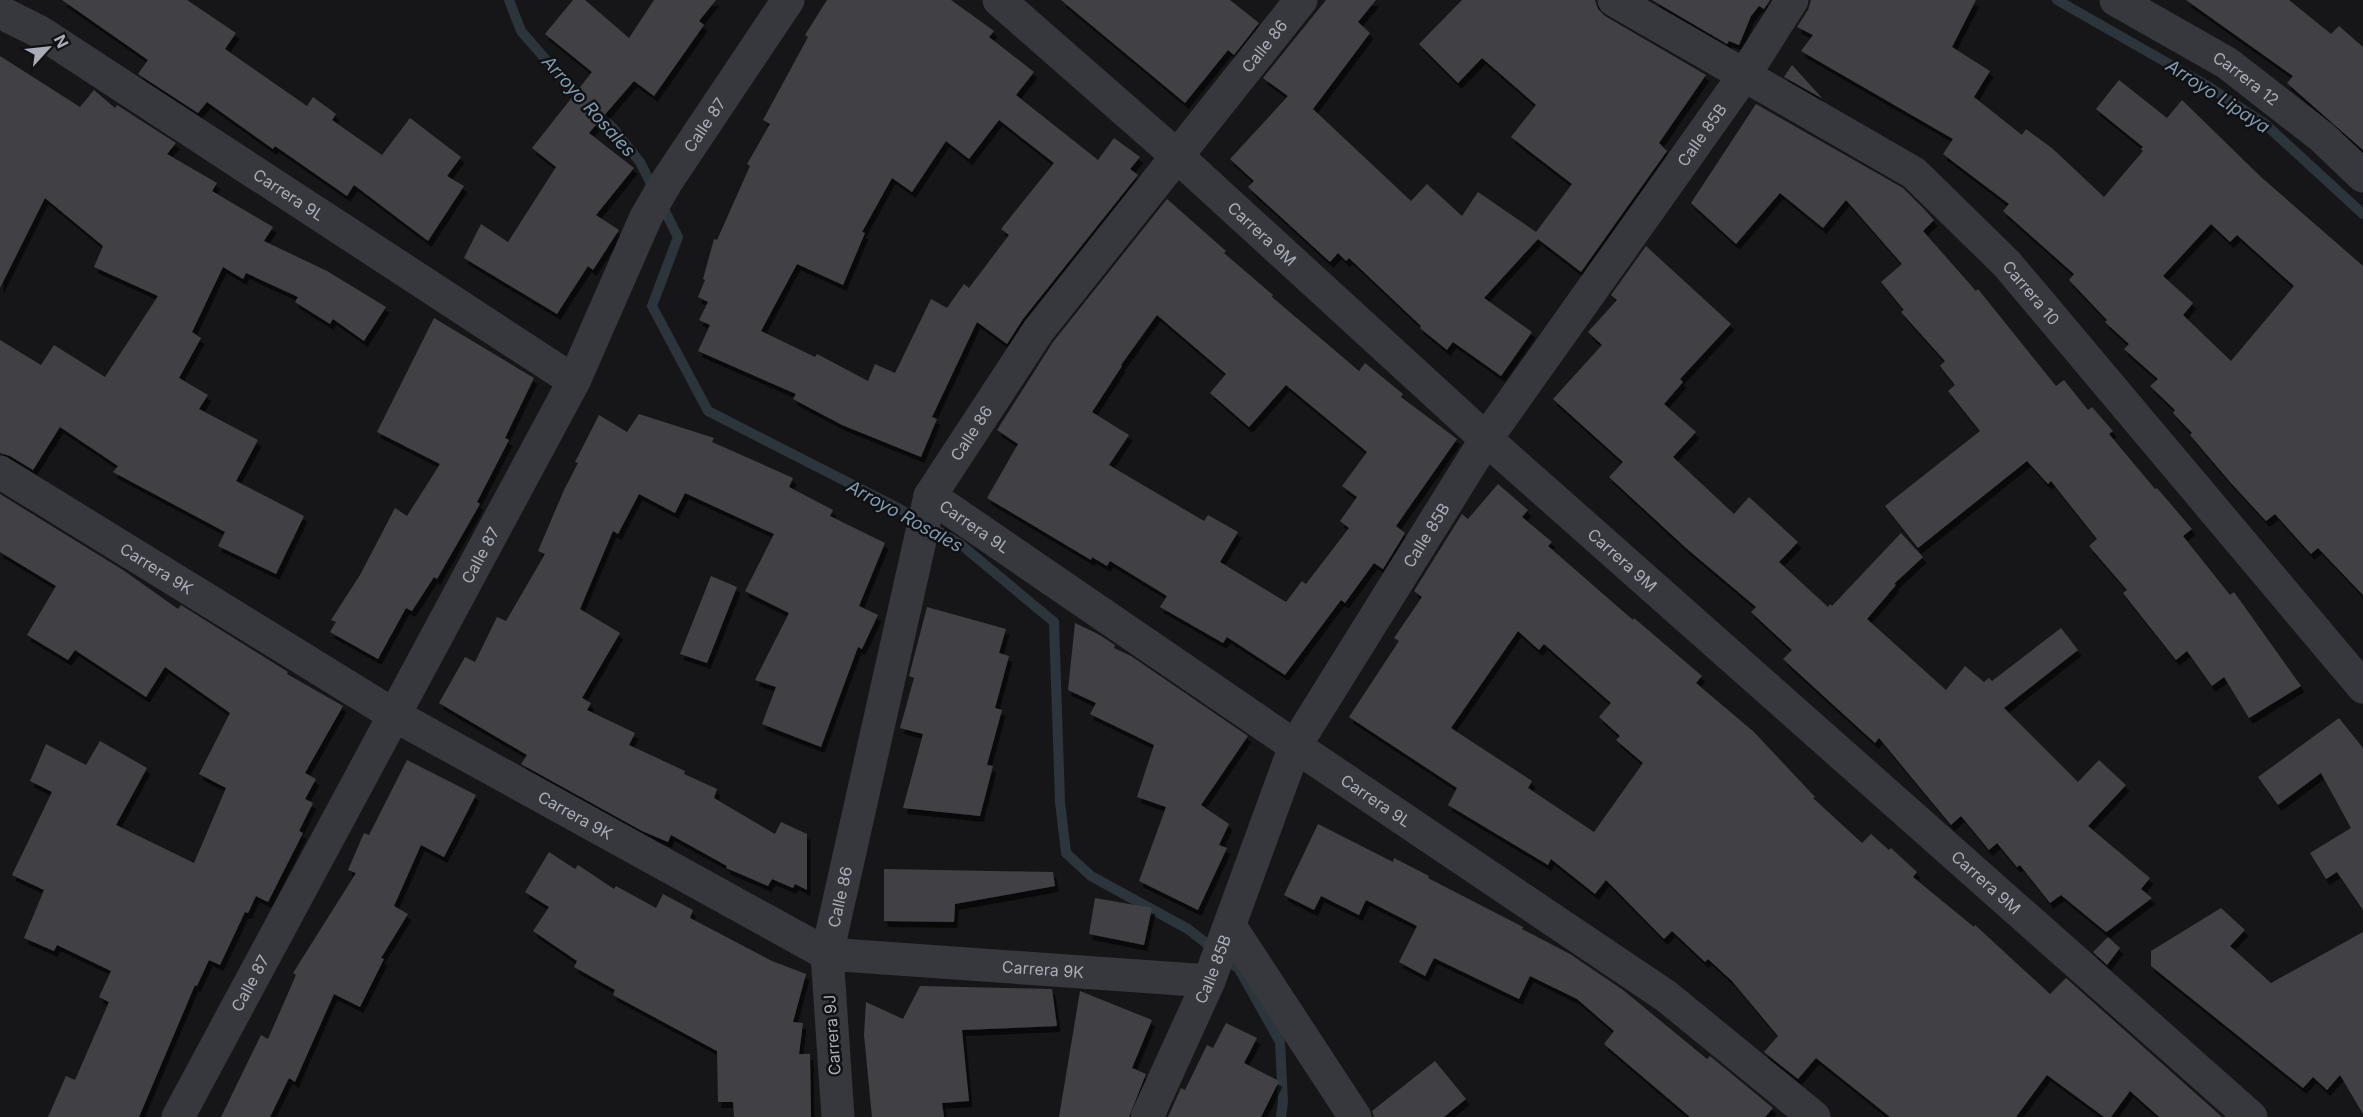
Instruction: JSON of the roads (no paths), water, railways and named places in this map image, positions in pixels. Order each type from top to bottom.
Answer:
[{"type":"street","points":[[0,8],[8,0]]},
{"type":"street","name":"Calle 87","points":[[178,1117],[574,381],[646,217],[664,186],[788,0]]},
{"type":"street","name":"Carrera 9M","points":[[999,0],[1177,156],[1486,439],[2251,1117]]},
{"type":"street","name":"Calle 86","points":[[827,954],[928,503],[1038,331],[1301,0]]},
{"type":"street","name":"Carrera 10","points":[[1614,0],[1914,173],[2007,264],[2363,687]]},
{"type":"street","name":"Calle 85B","points":[[1147,1117],[1219,954],[1295,746],[1486,439],[1745,74],[1792,0]]},
{"type":"street","name":"Carrera 12","points":[[2116,0],[2227,63],[2322,137],[2363,176]]},
{"type":"street","name":"Carrera 9L","points":[[0,12],[40,32],[574,381]]},
{"type":"street","name":"Carrera 9K","points":[[0,472],[394,715],[827,954],[1219,954]]},
{"type":"street","name":"Carrera 9L","points":[[928,503],[1666,996],[1814,1117]]},
{"type":"street","name":"Carrera 9J","points":[[827,954],[838,1117]]},
{"type":"street","points":[[1219,954],[1355,1117]]},
{"type":"waterway","name":"Arroyo Rosales","points":[[509,0],[521,31],[568,85],[613,128],[640,162],[678,237],[652,306],[708,411],[900,509],[959,543],[1054,622],[1060,802],[1066,853],[1091,876],[1188,929],[1239,969],[1280,1042],[1283,1102],[1281,1117]]},
{"type":"waterway","name":"Arroyo Lipaya","points":[[2057,0],[2206,85],[2265,124],[2363,214]]}]
